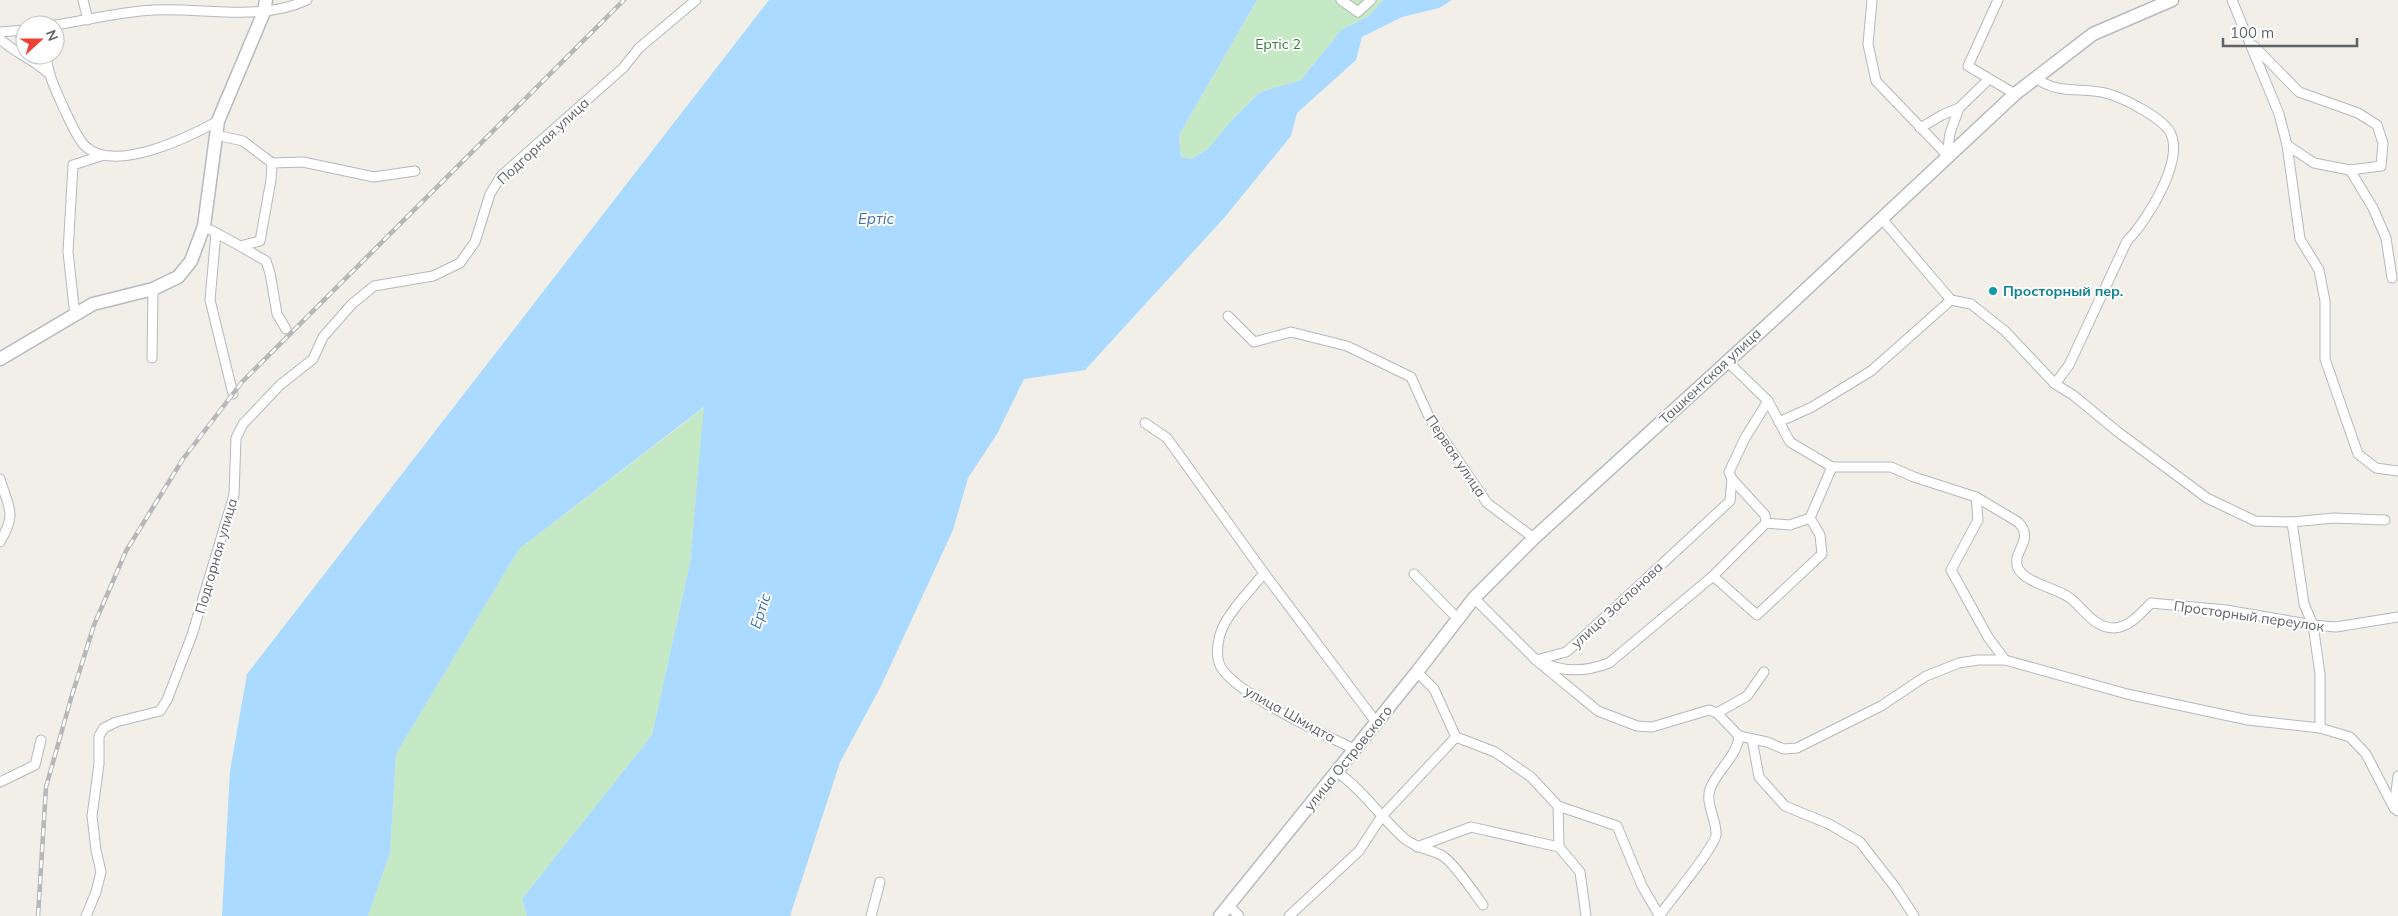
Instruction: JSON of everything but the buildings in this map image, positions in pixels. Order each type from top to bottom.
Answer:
[{"type":"main road","name":"Ташкентская улица","points":[[1474,598],[1534,538],[1882,219],[1947,155],[2015,94],[2093,34],[2148,4],[2172,0]]},
{"type":"main road","points":[[0,359],[93,304],[153,289],[178,277],[191,261],[204,226],[218,121],[265,6]]},
{"type":"main road","name":"улица Островского","points":[[1220,916],[1459,620],[1474,598]]},
{"type":"street","points":[[83,0],[88,20]]},
{"type":"street","points":[[65,24],[152,10],[297,5],[307,0]]},
{"type":"street","name":"Подгорная улица","points":[[86,916],[96,892],[101,872],[92,816],[99,764],[98,736],[104,728],[116,722],[160,711],[168,700],[192,636],[234,495],[236,438],[243,424],[280,385],[313,359],[323,337],[352,304],[374,286],[433,276],[460,262],[475,242],[490,194],[501,176],[623,68],[639,48],[696,0]]},
{"type":"street","points":[[1341,0],[1358,12],[1370,0]]},
{"type":"street","points":[[1872,0],[1868,44],[1876,81],[1947,155]]},
{"type":"street","points":[[1998,0],[1968,66],[1988,80],[2015,94]]},
{"type":"street","points":[[2232,0],[2279,114],[2287,145],[2300,239],[2319,270],[2325,301],[2325,359],[2358,454],[2376,468],[2398,471]]},
{"type":"street","points":[[0,32],[15,31]]},
{"type":"street","points":[[0,39],[9,48],[37,63],[48,73]]},
{"type":"street","points":[[2251,43],[2299,92],[2358,113],[2377,125],[2383,143],[2381,166],[2350,170],[2314,163],[2287,145]]},
{"type":"street","points":[[47,65],[48,73],[73,127],[85,146],[101,156]]},
{"type":"street","points":[[2036,78],[2047,87],[2108,94],[2160,119],[2170,133],[2174,148],[2168,176],[2136,232],[2127,241],[2069,365],[2055,384]]},
{"type":"street","points":[[1920,128],[1942,115],[1959,108],[1988,80]]},
{"type":"street","points":[[1947,155],[1950,133],[1959,108]]},
{"type":"street","points":[[75,316],[68,252],[73,165],[101,156],[138,154],[162,147],[177,142],[218,121]]},
{"type":"street","points":[[216,135],[244,142],[272,163],[303,162],[374,177],[415,171]]},
{"type":"street","points":[[240,246],[260,242],[271,180],[272,163]]},
{"type":"street","points":[[2350,170],[2373,208],[2386,238],[2392,278]]},
{"type":"street","points":[[1882,219],[1951,300],[1971,304],[2005,331],[2055,384],[2073,395],[2118,432],[2207,498],[2255,521],[2292,522],[2334,518],[2385,520]]},
{"type":"street","points":[[204,226],[266,260],[277,314],[286,328]]},
{"type":"street","points":[[216,233],[210,300],[233,394]]},
{"type":"street","points":[[152,358],[153,289]]},
{"type":"street","points":[[1779,422],[1812,407],[1871,371],[1951,300]]},
{"type":"street","name":"Первая улица","points":[[1228,316],[1254,342],[1291,332],[1347,346],[1411,377],[1430,419],[1488,504],[1534,538]]},
{"type":"street","points":[[1728,361],[1768,401],[1790,442],[1832,467],[1810,518],[1790,525],[1766,523],[1765,515],[1732,479]]},
{"type":"street","name":"улица Заслонова","points":[[1536,660],[1566,652],[1730,501],[1732,479],[1730,472],[1732,463],[1768,401]]},
{"type":"street","points":[[1145,423],[1167,438],[1264,574],[1376,722]]},
{"type":"street","name":"Просторный переулок","points":[[1832,467],[1891,467],[1914,477],[1976,497],[2023,526],[2025,538],[2016,560],[2018,569],[2036,582],[2070,598],[2090,618],[2113,628],[2128,623],[2151,603],[2226,610],[2313,625],[2336,627],[2398,617]]},
{"type":"street","points":[[0,479],[11,516],[11,524],[0,542]]},
{"type":"street","points":[[1976,497],[1978,520],[1951,570],[1988,637],[2005,660]]},
{"type":"street","points":[[1712,576],[1757,615],[1822,554],[1820,535],[1810,518]]},
{"type":"street","points":[[2292,522],[2304,604],[2313,625],[2320,674],[2320,728]]},
{"type":"street","name":"улица Заслонова","points":[[1536,660],[1556,668],[1575,670],[1592,670],[1609,663],[1712,576],[1766,523]]},
{"type":"street","name":"улица Шмидта","points":[[1264,574],[1222,629],[1218,645],[1219,664],[1235,682],[1270,706],[1354,749]]},
{"type":"street","points":[[1414,574],[1459,620]]},
{"type":"street","points":[[1474,598],[1536,660],[1598,711],[1637,726],[1661,725],[1709,710],[1717,713],[1739,736],[1784,749],[1797,748],[1880,706],[1926,676],[1959,663],[1978,660],[2005,660],[2127,694],[2248,720],[2320,728],[2350,737],[2366,754],[2396,810]]},
{"type":"street","points":[[1417,672],[1434,690],[1456,737],[1495,752],[1531,777],[1558,806],[1618,826],[1642,886],[1659,916],[1701,861],[1716,835],[1709,792],[1714,779],[1738,746],[1739,736]]},
{"type":"street","points":[[1717,713],[1747,696],[1764,672]]},
{"type":"street","points":[[1289,916],[1359,851],[1382,816],[1456,737]]},
{"type":"street","points":[[1752,739],[1759,777],[1785,806],[1830,824],[1860,842],[1895,887],[1914,916]]},
{"type":"street","points":[[0,782],[35,765],[41,740]]},
{"type":"street","points":[[1337,772],[1357,787],[1407,841],[1443,855],[1473,890],[1483,905]]},
{"type":"street","points":[[2396,810],[2398,776]]},
{"type":"street","points":[[1558,806],[1559,847]]},
{"type":"street","points":[[1417,846],[1471,827],[1559,847],[1580,872],[1586,916]]},
{"type":"street","points":[[871,916],[880,882]]},
{"type":"street","points":[[1228,906],[1239,916]]},
{"type":"green space","name":"Ертіс 2","points":[[1257,0],[1383,0],[1369,16],[1341,30],[1301,80],[1260,92],[1229,123],[1208,149],[1191,159],[1181,157],[1179,135]]},
{"type":"green space","points":[[705,407],[690,563],[652,735],[522,899],[527,916],[368,916],[390,853],[396,754],[519,549]]},
{"type":"water","name":"Ертіс","points":[[769,0],[1257,0],[1179,135],[1181,157],[1191,159],[1208,149],[1229,123],[1260,92],[1301,80],[1341,30],[1369,16],[1383,0],[1452,0],[1439,8],[1402,17],[1362,37],[1356,60],[1297,113],[1291,136],[1224,218],[1085,370],[1024,379],[997,434],[968,478],[953,530],[880,688],[840,762],[790,916],[527,916],[522,899],[652,735],[690,563],[704,407],[519,549],[396,754],[390,853],[368,916],[222,916],[230,771],[247,674]]},
{"type":"railway","points":[[38,916],[46,787],[94,625],[126,551],[183,459],[242,382],[624,0]]},
{"type":"place","name":"Просторный пер.","points":[[1993,291]]}]
